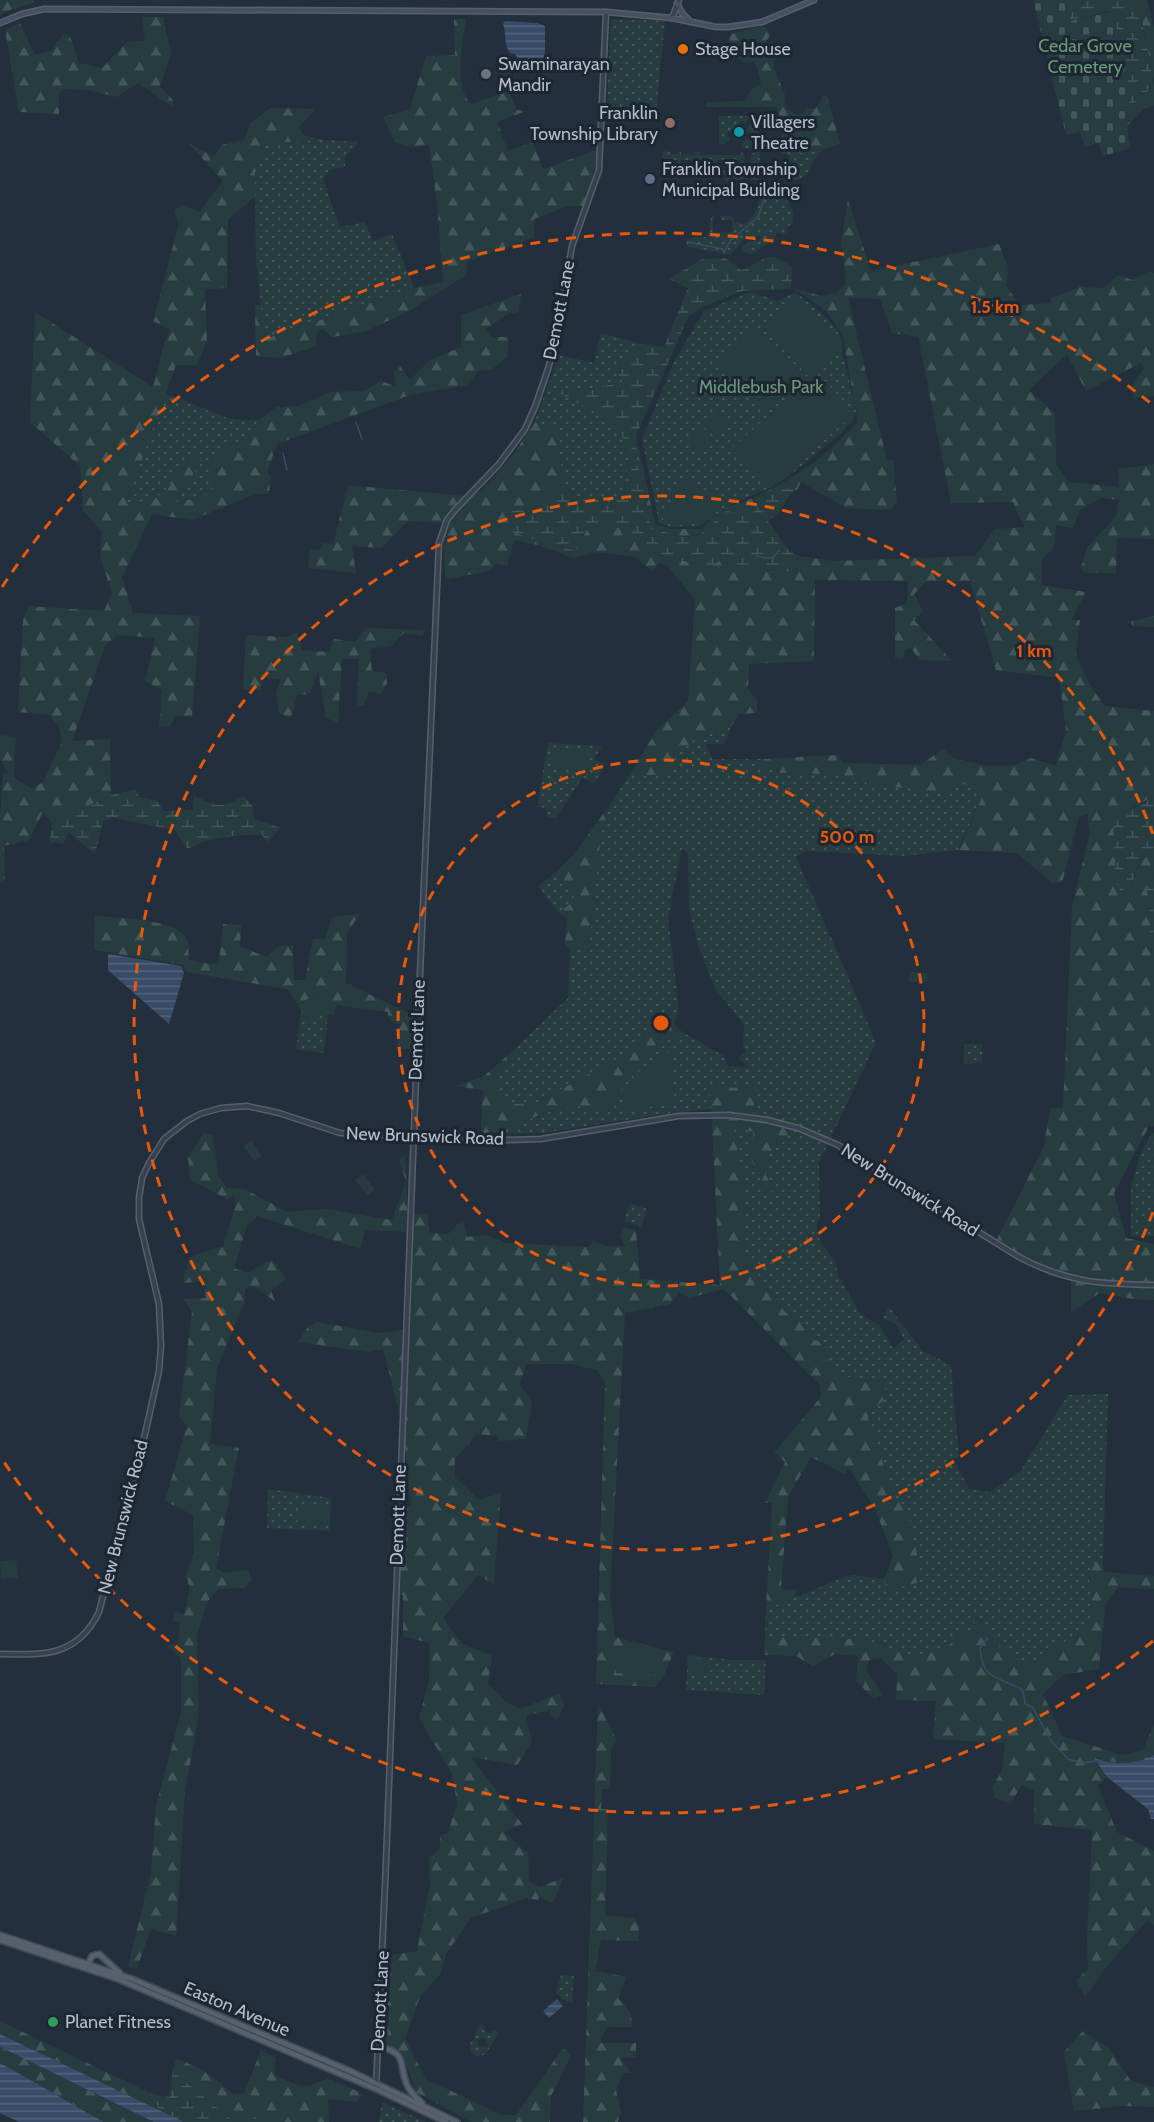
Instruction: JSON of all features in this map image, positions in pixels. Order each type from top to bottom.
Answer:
[{"type":"main road","points":[[0,23],[21,14],[62,8],[606,12],[672,18],[716,27],[743,26],[762,22],[814,0]]},
{"type":"main road","points":[[678,2],[682,13],[691,22]]},
{"type":"main road","name":"Easton Avenue","points":[[0,1938],[122,1975],[376,2083],[457,2122]]},
{"type":"main road","name":"Easton Avenue","points":[[0,1938],[118,1978],[376,2089],[446,2122]]},
{"type":"main road","points":[[88,1964],[92,1956],[102,1955],[122,1975]]},
{"type":"main road","points":[[378,2047],[392,2050],[400,2058],[404,2065],[408,2086],[426,2107]]},
{"type":"street","points":[[672,18],[678,2]]},
{"type":"street","name":"Demott Lane","points":[[376,2089],[413,1136],[439,543],[447,520],[500,464],[525,429],[548,369],[554,348],[570,252],[599,170],[606,12]]},
{"type":"street","name":"New Brunswick Road","points":[[0,1654],[46,1654],[67,1647],[85,1634],[99,1612],[159,1371],[161,1346],[159,1304],[141,1232],[139,1198],[145,1172],[164,1139],[200,1114],[232,1106],[267,1110],[340,1133],[523,1140],[556,1137],[679,1116],[717,1114],[767,1120],[798,1128],[838,1145],[1039,1268],[1074,1280],[1154,1285]]},
{"type":"green space","points":[[0,0],[34,0],[34,3],[0,15]]},
{"type":"green space","name":"Cedar Grove Cemetery","points":[[1033,0],[1065,0],[1071,21],[1113,11],[1131,96],[1127,128],[1131,148],[1103,156],[1098,143],[1085,147],[1080,132],[1066,135]]},
{"type":"green space","points":[[1065,0],[1138,0],[1154,85],[1127,110],[1131,96],[1113,11],[1071,21]]},
{"type":"green space","points":[[1138,0],[1147,0],[1154,29],[1154,82]]},
{"type":"green space","points":[[142,17],[163,17],[171,53],[160,87],[173,100],[173,107],[138,83],[116,97],[88,90],[64,89],[59,93],[59,114],[19,112],[5,30],[20,23],[35,55],[51,51],[64,33],[70,36],[79,63],[102,68],[127,42],[145,41]]},
{"type":"green space","points":[[454,19],[466,19],[461,75],[465,96],[471,104],[509,91],[517,110],[526,111],[497,122],[508,151],[533,141],[543,169],[599,149],[585,206],[568,206],[534,219],[534,237],[467,262],[466,275],[411,310],[366,331],[333,337],[322,329],[316,333],[316,346],[280,358],[256,356],[255,305],[261,305],[262,331],[271,337],[414,288],[443,282],[437,202],[429,145],[409,147],[395,142],[383,117],[410,109],[426,56],[455,55]]},
{"type":"green space","points":[[611,19],[665,21],[656,111],[607,109]]},
{"type":"green space","points":[[762,26],[771,35],[765,42],[775,57],[773,65],[785,95],[784,104],[789,111],[799,115],[806,108],[815,109],[822,96],[827,95],[840,144],[812,152],[790,153],[784,151],[777,107],[705,107],[706,102],[745,101],[752,89],[761,84],[757,66],[753,62],[747,63],[738,59],[731,50],[729,39],[731,34]]},
{"type":"green space","points":[[1154,85],[1154,106],[1145,108],[1126,127],[1127,110]]},
{"type":"green space","points":[[270,108],[316,109],[298,128],[305,136],[323,140],[268,143],[255,166],[255,197],[228,219],[227,288],[205,289],[207,341],[197,365],[176,365],[126,504],[155,499],[171,484],[172,472],[195,455],[202,460],[176,502],[204,497],[215,487],[209,466],[222,446],[245,439],[259,420],[276,407],[298,406],[331,392],[364,391],[381,381],[395,386],[394,372],[399,365],[410,380],[430,360],[461,347],[461,315],[521,294],[519,312],[507,314],[486,329],[492,337],[509,337],[507,357],[491,370],[478,371],[467,385],[410,395],[277,444],[267,472],[271,476],[269,494],[256,494],[192,520],[152,514],[122,577],[133,613],[200,616],[192,717],[176,716],[169,727],[159,726],[162,690],[145,681],[155,638],[117,635],[105,646],[72,741],[110,739],[111,795],[52,823],[43,812],[29,840],[4,846],[5,878],[0,882],[3,773],[8,773],[0,760],[0,735],[16,737],[14,777],[32,789],[43,782],[62,742],[59,726],[49,715],[18,712],[23,620],[29,606],[104,611],[112,593],[100,557],[102,531],[83,511],[80,466],[30,422],[35,312],[153,387],[170,329],[153,321],[179,224],[174,210],[183,205],[199,212],[223,181],[189,144],[214,156],[222,145],[244,140],[250,124]]},
{"type":"green space","points":[[719,116],[749,116],[749,118],[745,124],[742,121],[727,134],[730,139],[725,144],[719,144]]},
{"type":"green space","points":[[752,116],[756,117],[759,130],[756,132],[759,132],[759,141],[756,142],[756,135],[754,142],[748,144],[758,144],[750,148],[742,148],[743,142],[751,134],[746,130],[751,123]]},
{"type":"green space","points":[[323,140],[359,142],[345,157],[345,167],[329,170],[323,179],[340,227],[365,222],[373,241],[392,234],[414,288],[271,337],[262,331],[256,260],[255,166],[267,143]]},
{"type":"green space","points":[[779,147],[808,152],[831,147],[818,155],[802,178],[795,180],[791,179],[788,161],[790,157],[787,154],[781,154]]},
{"type":"green space","points":[[759,150],[759,172],[779,172],[779,167],[787,167],[787,180],[784,177],[761,176],[759,180],[751,180],[751,154]]},
{"type":"green space","points":[[664,151],[670,154],[681,152],[681,154],[695,155],[696,152],[700,152],[700,155],[740,155],[742,152],[745,159],[742,164],[740,160],[718,160],[717,163],[710,163],[709,160],[700,160],[700,163],[696,163],[695,160],[681,160],[681,163],[678,163],[677,160],[670,160],[669,163],[662,157]]},
{"type":"green space","points":[[740,168],[745,170],[744,179],[726,182],[725,175],[715,177],[715,171],[740,170]]},
{"type":"green space","points":[[758,184],[791,185],[787,196],[793,213],[793,223],[788,227],[787,232],[782,235],[776,233],[775,239],[752,254],[743,252],[742,246],[760,240],[760,236],[744,240],[730,255],[688,247],[686,241],[690,238],[708,237],[713,215],[715,217],[713,233],[733,232],[732,220],[723,220],[721,216],[732,216],[735,222],[740,222],[741,225],[751,218],[760,198],[761,186]]},
{"type":"green space","points":[[848,200],[871,271],[999,244],[1008,267],[1006,286],[1020,305],[1051,303],[1051,298],[1080,287],[1103,288],[1118,275],[1133,280],[1149,271],[1154,273],[1154,396],[1134,398],[1130,388],[1144,368],[1141,363],[1086,391],[1067,354],[1029,390],[1055,413],[1056,464],[1069,482],[1118,487],[1119,469],[1154,464],[1154,539],[1117,538],[1116,573],[1085,573],[1081,568],[1087,548],[1117,515],[1118,500],[1101,498],[1080,510],[1073,528],[1056,525],[1054,547],[1042,559],[1042,585],[1086,592],[1071,620],[1080,620],[1076,656],[1089,683],[1104,706],[1154,711],[1154,796],[1113,818],[1128,897],[1141,858],[1154,848],[1154,874],[1146,889],[1150,900],[1150,945],[1154,945],[1154,1126],[1149,1126],[1114,1193],[1126,1238],[1154,1244],[1154,1300],[1100,1293],[1071,1312],[1071,1279],[1032,1265],[995,1243],[1044,1146],[1050,1108],[1063,1108],[1072,907],[1090,832],[1087,814],[1079,817],[1062,883],[1052,883],[1017,853],[959,850],[982,797],[958,779],[946,792],[934,795],[916,789],[869,785],[833,774],[780,773],[764,768],[764,759],[837,755],[844,763],[920,765],[943,749],[955,759],[989,766],[1015,765],[1031,758],[1056,766],[1066,729],[1059,678],[996,670],[970,581],[927,581],[914,594],[923,611],[914,620],[952,661],[919,660],[912,649],[905,650],[903,659],[895,658],[895,608],[907,603],[908,581],[815,580],[814,661],[749,664],[748,689],[757,700],[757,713],[739,714],[731,727],[695,739],[675,756],[673,773],[641,776],[632,771],[656,731],[688,701],[695,600],[667,565],[659,563],[653,572],[635,557],[597,552],[573,558],[538,545],[514,540],[507,566],[496,564],[489,571],[448,579],[445,576],[443,523],[408,521],[381,548],[352,546],[356,573],[308,568],[310,550],[321,549],[323,543],[333,544],[348,485],[465,496],[481,491],[513,455],[535,421],[557,431],[563,482],[541,508],[510,511],[498,527],[561,548],[577,550],[588,527],[599,521],[630,531],[655,560],[664,556],[710,567],[719,561],[770,570],[796,571],[798,556],[833,561],[975,556],[995,529],[1024,527],[1013,502],[951,503],[918,337],[892,333],[880,299],[848,298],[887,460],[893,460],[897,501],[891,510],[846,508],[801,482],[797,490],[767,494],[751,515],[721,515],[696,535],[682,536],[651,529],[643,481],[637,465],[636,435],[655,524],[670,529],[701,529],[726,506],[735,505],[759,495],[809,466],[858,422],[843,337],[826,311],[793,288],[821,296],[836,293],[846,283],[841,241]]},
{"type":"green space","points":[[775,257],[792,266],[791,289],[742,291],[702,307],[688,317],[636,436],[637,465],[643,481],[651,529],[685,537],[699,535],[726,511],[751,515],[767,494],[777,487],[797,490],[790,494],[780,511],[768,521],[789,551],[798,556],[796,572],[719,561],[710,567],[664,556],[655,560],[630,531],[599,522],[588,527],[577,550],[561,548],[497,527],[510,511],[541,508],[563,482],[577,502],[609,506],[623,496],[628,463],[621,430],[553,389],[580,392],[622,382],[617,372],[623,359],[642,344],[664,347],[688,288],[669,279],[702,259],[725,258],[742,270],[765,258]]},
{"type":"green space","name":"Middlebush Park","points":[[750,292],[778,301],[795,292],[833,325],[842,342],[856,411],[854,419],[840,434],[790,475],[772,487],[731,504],[705,523],[697,526],[671,527],[659,523],[642,439],[674,362],[704,311]]},
{"type":"green space","points":[[794,296],[842,344],[815,371],[855,413],[772,486],[733,448],[809,377],[762,328]]},
{"type":"green space","points":[[753,330],[801,380],[768,412],[720,363]]},
{"type":"green space","points":[[601,333],[642,344],[623,359],[623,382],[580,392],[555,389],[621,430],[628,463],[623,496],[609,506],[577,502],[563,482],[557,431],[535,421],[559,355],[594,363]]},
{"type":"green space","points":[[165,393],[230,419],[259,420],[245,439],[227,446],[209,466],[215,487],[204,497],[176,502],[202,460],[155,499],[125,505]]},
{"type":"green space","points":[[716,413],[728,424],[716,436],[705,424]]},
{"type":"green space","points":[[704,428],[714,438],[700,451],[690,441]]},
{"type":"green space","points":[[681,479],[723,500],[713,516],[689,525],[662,522]]},
{"type":"green space","points":[[1154,616],[1154,627],[1134,626],[1128,622]]},
{"type":"green space","points":[[365,628],[424,630],[423,636],[404,633],[391,646],[370,649],[372,671],[386,673],[387,683],[381,694],[369,691],[364,705],[357,705],[359,659],[342,659],[338,722],[326,718],[318,671],[310,694],[297,695],[291,718],[279,713],[276,693],[281,679],[262,678],[261,690],[243,689],[246,635],[287,637],[298,632],[302,650],[328,652],[334,639],[356,642]]},
{"type":"green space","points":[[731,727],[724,744],[706,744],[712,759],[764,759],[764,768],[780,773],[833,774],[869,785],[916,789],[934,795],[946,792],[958,779],[982,796],[958,850],[905,856],[806,851],[796,857],[876,1042],[819,1163],[820,1219],[816,1225],[820,1241],[836,1263],[838,1276],[860,1313],[880,1326],[893,1349],[904,1339],[896,1324],[883,1318],[889,1307],[923,1351],[951,1365],[959,1457],[953,1458],[969,1489],[990,1492],[1020,1472],[1068,1395],[1108,1394],[1103,1564],[1097,1562],[1088,1572],[1094,1617],[1089,1628],[1026,1665],[1001,1649],[976,1619],[971,1636],[960,1633],[944,1651],[911,1656],[858,1639],[765,1636],[766,1609],[850,1575],[884,1579],[887,1590],[917,1583],[895,1499],[868,1419],[869,1412],[887,1398],[879,1380],[862,1382],[833,1371],[822,1342],[812,1340],[799,1320],[784,1311],[744,1256],[746,1197],[733,1125],[753,1132],[765,1174],[768,1155],[795,1128],[753,1118],[755,1088],[711,1087],[711,1109],[542,1133],[493,1134],[554,1109],[581,1106],[599,1110],[610,1105],[647,1053],[682,1032],[724,1056],[727,1066],[748,1067],[738,1058],[746,1051],[743,1046],[744,1025],[715,988],[698,946],[689,908],[688,854],[682,849],[668,918],[679,1009],[659,1031],[638,1038],[624,1055],[536,1103],[513,1104],[497,1088],[496,1075],[516,1056],[516,1048],[568,998],[570,950],[589,946],[601,835],[609,806],[632,771],[641,776],[674,756],[695,739]]},
{"type":"green space","points":[[548,743],[602,746],[594,759],[606,765],[594,783],[582,778],[556,818],[547,817],[546,808],[537,807]]},
{"type":"green space","points":[[554,747],[588,752],[585,772],[551,767]]},
{"type":"green space","points":[[136,789],[139,797],[156,800],[164,811],[193,810],[194,795],[219,805],[243,796],[252,805],[254,819],[281,828],[267,842],[262,835],[243,835],[214,839],[187,849],[175,830],[114,818],[103,821],[95,854],[69,833],[63,844],[49,843],[52,823],[111,795]]},
{"type":"green space","points":[[1154,796],[1154,848],[1140,858],[1128,897],[1123,898],[1116,881],[1113,818]]},
{"type":"green space","points":[[609,806],[601,835],[589,947],[570,950],[565,945],[567,918],[559,913],[570,904],[574,896],[555,873],[574,854]]},
{"type":"green space","points":[[555,873],[574,896],[571,904],[559,913],[538,886]]},
{"type":"green space","points":[[1154,874],[1154,945],[1150,945],[1150,900],[1146,889]]},
{"type":"green space","points":[[360,914],[347,933],[346,983],[414,1016],[413,1049],[397,1049],[400,1024],[393,1023],[388,1017],[388,1012],[337,1005],[333,1015],[328,1014],[316,994],[298,1005],[287,989],[186,972],[183,965],[94,950],[95,916],[131,919],[160,924],[182,933],[188,941],[189,960],[219,963],[223,924],[241,925],[240,946],[266,957],[279,946],[293,946],[294,980],[305,980],[313,939],[325,939],[332,917]]},
{"type":"green space","points":[[909,972],[928,973],[927,982],[909,982]]},
{"type":"green space","points":[[316,994],[328,1014],[324,1053],[296,1049],[301,1011],[298,1005]]},
{"type":"green space","points":[[316,995],[325,1010],[308,1020],[299,1005]]},
{"type":"green space","points":[[679,1009],[674,1024],[682,1032],[647,1053],[610,1105],[599,1110],[581,1106],[554,1109],[493,1134],[481,1133],[483,1090],[454,1086],[484,1076],[516,1048],[516,1056],[496,1075],[497,1088],[513,1104],[536,1103],[624,1055],[638,1038],[659,1031]]},
{"type":"green space","points":[[964,1044],[982,1044],[982,1063],[964,1064]]},
{"type":"green space","points":[[672,1051],[675,1104],[623,1110],[628,1088],[637,1073]]},
{"type":"green space","points":[[710,1087],[755,1088],[753,1118],[796,1128],[768,1155],[765,1174],[775,1189],[767,1194],[750,1156],[753,1132],[733,1125],[746,1197],[744,1256],[784,1311],[799,1320],[812,1340],[822,1342],[833,1371],[862,1382],[879,1380],[885,1387],[887,1398],[869,1412],[868,1419],[895,1499],[907,1509],[917,1554],[917,1583],[887,1590],[884,1579],[893,1556],[875,1509],[849,1468],[844,1474],[811,1457],[788,1497],[781,1589],[796,1590],[796,1597],[766,1609],[772,1503],[765,1503],[785,1462],[774,1453],[821,1397],[820,1385],[724,1289],[689,1298],[679,1292],[670,1304],[625,1313],[610,1595],[615,1637],[674,1652],[663,1678],[655,1687],[596,1684],[605,1382],[597,1370],[571,1364],[526,1364],[520,1385],[532,1401],[526,1439],[498,1441],[498,1436],[477,1434],[455,1459],[455,1477],[479,1500],[501,1493],[494,1584],[478,1575],[443,1618],[461,1643],[492,1656],[488,1683],[506,1702],[520,1709],[560,1693],[564,1706],[557,1720],[550,1714],[551,1709],[526,1716],[532,1743],[517,1765],[471,1757],[522,1824],[504,1832],[528,1853],[529,1882],[541,1887],[564,1877],[553,1903],[539,1897],[538,1900],[527,1898],[471,1918],[446,1954],[441,1973],[420,1997],[405,2038],[426,2079],[502,2115],[516,2115],[563,2048],[571,2055],[551,2096],[550,2122],[471,2122],[416,2092],[402,2052],[381,2045],[386,1956],[417,1951],[430,1885],[429,1858],[440,1848],[440,1836],[448,1833],[457,1803],[452,1774],[419,1718],[429,1680],[430,1643],[403,1636],[403,1595],[393,1594],[397,1506],[411,1506],[403,1427],[383,1349],[368,1352],[298,1342],[308,1327],[317,1322],[378,1333],[405,1330],[407,1232],[365,1230],[361,1249],[257,1216],[247,1225],[234,1268],[247,1273],[272,1259],[286,1279],[271,1291],[275,1301],[252,1286],[245,1289],[245,1300],[217,1369],[210,1444],[239,1448],[216,1568],[224,1573],[248,1570],[252,1580],[245,1588],[219,1589],[207,1602],[197,1635],[199,1713],[185,1792],[176,1936],[151,1929],[137,1968],[128,1967],[151,1872],[156,1806],[181,1712],[181,1658],[167,1646],[178,1643],[180,1622],[173,1621],[175,1612],[184,1614],[190,1588],[186,1576],[194,1552],[193,1515],[165,1501],[187,1425],[179,1417],[192,1311],[183,1299],[206,1298],[203,1281],[184,1283],[184,1273],[190,1257],[223,1246],[236,1205],[235,1196],[227,1199],[190,1180],[188,1157],[204,1133],[213,1135],[218,1176],[227,1188],[245,1189],[287,1212],[326,1209],[392,1220],[406,1181],[399,1160],[405,1155],[408,1214],[427,1214],[430,1233],[448,1234],[463,1219],[467,1237],[488,1235],[505,1243],[589,1247],[593,1241],[607,1246],[625,1246],[620,1235],[624,1228],[636,1230],[640,1279],[720,1285]]},
{"type":"green space","points":[[1154,1133],[1154,1236],[1131,1236],[1131,1186],[1141,1152]]},
{"type":"green space","points":[[251,1140],[262,1156],[254,1161],[243,1146]]},
{"type":"green space","points":[[363,1174],[375,1189],[368,1196],[355,1180]]},
{"type":"green space","points":[[630,1203],[647,1209],[641,1227],[624,1221]]},
{"type":"green space","points":[[1144,1216],[1153,1219],[1154,1227],[1151,1231],[1139,1234],[1138,1220]]},
{"type":"green space","points":[[268,1489],[331,1498],[329,1531],[267,1528]]},
{"type":"green space","points":[[299,1505],[329,1505],[327,1524],[297,1521]]},
{"type":"green space","points":[[16,1560],[18,1578],[1,1579],[0,1561]]},
{"type":"green space","points":[[1097,1561],[1103,1564],[1104,1572],[1154,1576],[1154,1589],[1118,1587],[1106,1603],[1099,1669],[1063,1675],[1043,1694],[1062,1736],[1122,1755],[1143,1750],[1154,1724],[1154,1755],[1133,1762],[1095,1759],[1107,1777],[1098,1786],[1117,1832],[1154,1851],[1154,1925],[1147,1921],[1107,1966],[1085,1997],[1076,1981],[1088,1969],[1087,1940],[1092,1830],[1034,1824],[1034,1790],[1022,1785],[1010,1804],[995,1798],[992,1787],[1002,1771],[1005,1743],[933,1739],[936,1701],[896,1700],[897,1675],[881,1658],[869,1660],[866,1670],[883,1695],[874,1699],[856,1681],[858,1656],[835,1654],[813,1666],[796,1656],[764,1655],[765,1636],[858,1639],[911,1656],[944,1651],[960,1633],[971,1636],[976,1619],[1001,1649],[1027,1665],[1089,1627],[1094,1617],[1088,1572]]},
{"type":"green space","points":[[618,1651],[657,1654],[655,1676],[616,1673]]},
{"type":"green space","points":[[688,1655],[732,1660],[766,1660],[764,1695],[686,1690]]},
{"type":"green space","points":[[689,1657],[707,1659],[708,1666],[703,1674],[690,1674]]},
{"type":"green space","points":[[598,1703],[617,1740],[611,1750],[610,1789],[602,1789],[601,1809],[608,1809],[605,1915],[634,1918],[639,1925],[638,1941],[601,1940],[595,1971],[627,1977],[618,1998],[631,2014],[632,2027],[607,2027],[601,2038],[601,2043],[636,2043],[636,2057],[620,2058],[631,2073],[623,2073],[616,2090],[621,2112],[618,2122],[583,2122]]},
{"type":"green space","points":[[561,1975],[574,1976],[572,2003],[568,2003],[556,1993]]},
{"type":"green space","points":[[0,2021],[152,2094],[159,2110],[0,2034]]},
{"type":"green space","points":[[480,2024],[485,2027],[484,2031],[491,2034],[493,2031],[498,2033],[491,2046],[486,2044],[483,2038],[478,2040],[473,2038]]},
{"type":"green space","points":[[1083,2031],[1109,2048],[1131,2081],[1154,2087],[1154,2107],[1122,2106],[1074,2111],[1064,2052]]},
{"type":"green space","points":[[473,2039],[478,2041],[481,2047],[485,2045],[490,2047],[486,2054],[477,2057],[471,2052],[470,2044]]},
{"type":"green space","points":[[0,2047],[154,2122],[104,2122],[0,2063]]},
{"type":"green space","points":[[261,2050],[276,2058],[274,2075],[289,2082],[306,2086],[327,2078],[362,2093],[357,2102],[328,2099],[329,2122],[263,2122],[259,2119],[234,2122],[173,2071],[176,2059],[206,2073],[232,2094],[244,2093]]},
{"type":"green space","points":[[173,2071],[234,2122],[184,2122],[159,2110],[152,2094],[169,2097]]},
{"type":"green space","points":[[382,2102],[426,2122],[379,2122]]},
{"type":"green space","points":[[259,2119],[263,2122],[234,2122]]},
{"type":"water","points":[[505,21],[537,23],[545,26],[545,53],[542,62],[516,70],[520,61],[515,54],[510,53],[507,46],[503,24]]},
{"type":"water","points":[[108,954],[181,966],[184,973],[169,1024],[108,970]]},
{"type":"water","points":[[1154,1755],[1154,1819],[1151,1819],[1148,1809],[1107,1777],[1094,1758],[1124,1763],[1140,1761]]},
{"type":"water","points":[[557,1999],[563,2006],[549,2018],[543,2011]]},
{"type":"water","points":[[0,2034],[184,2122],[154,2122],[0,2047]]},
{"type":"water","points":[[0,2063],[104,2122],[19,2122],[0,2113]]},
{"type":"waterway","points":[[688,242],[723,249],[724,253],[730,241],[758,217],[765,197]]},
{"type":"waterway","points":[[356,422],[362,439]]},
{"type":"waterway","points":[[283,453],[287,470]]},
{"type":"waterway","points":[[756,556],[772,558],[779,551]]},
{"type":"waterway","points":[[988,1638],[980,1648],[983,1663],[988,1672],[1021,1689],[1024,1693],[1025,1704],[1033,1708],[1051,1741],[1068,1759],[1082,1763],[1096,1761]]},
{"type":"place","name":"Stage House","points":[[683,49]]},
{"type":"place","name":"Swaminarayan Mandir","points":[[486,74]]},
{"type":"place","name":"Franklin Township Library","points":[[670,123]]},
{"type":"place","name":"Villagers Theatre","points":[[739,132]]},
{"type":"place","name":"Franklin Township Municipal Building","points":[[650,179]]},
{"type":"place","name":"Planet Fitness","points":[[53,2022]]}]
